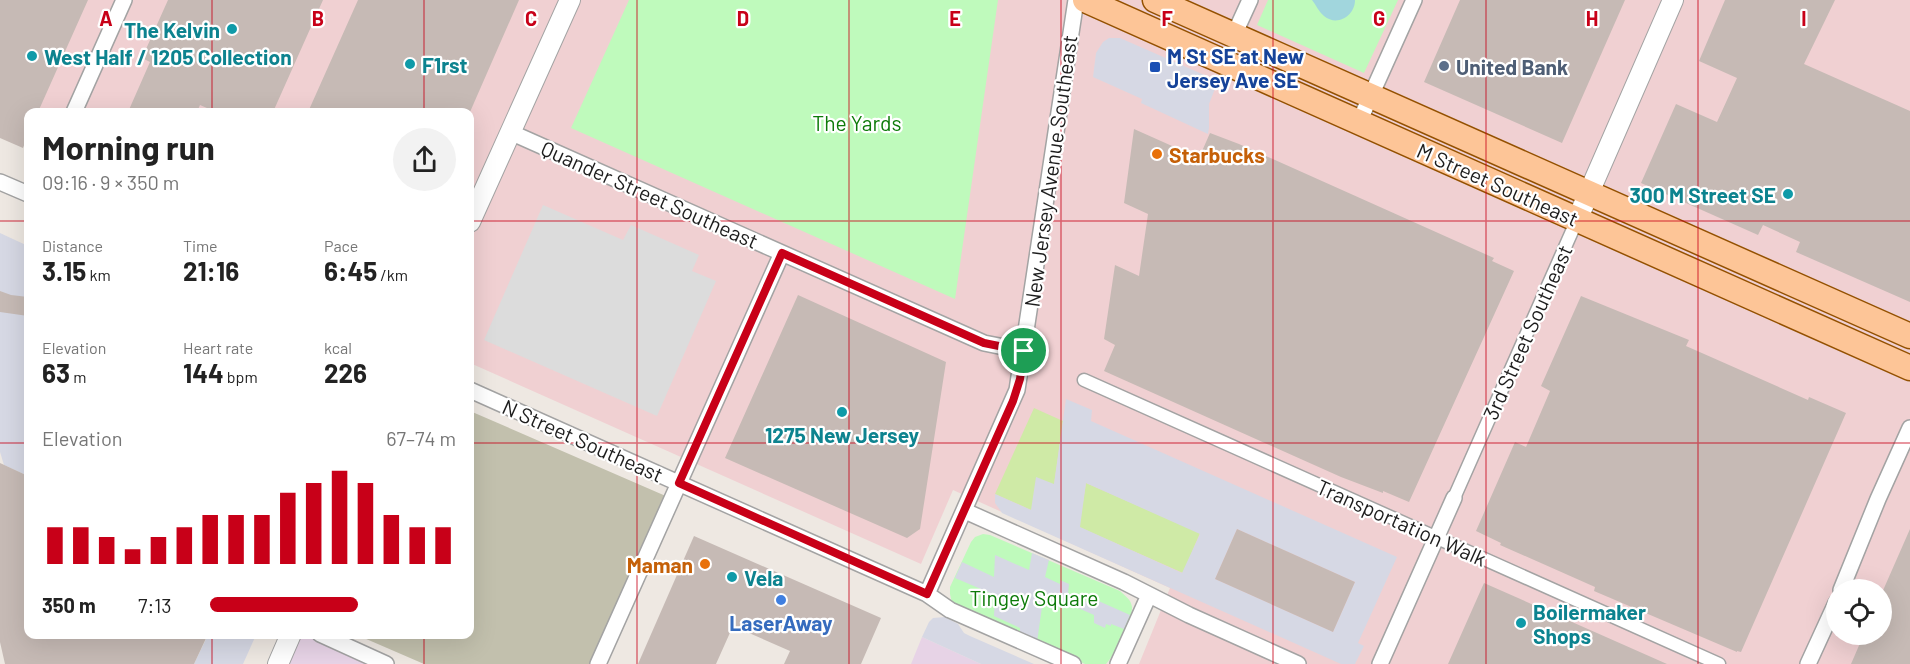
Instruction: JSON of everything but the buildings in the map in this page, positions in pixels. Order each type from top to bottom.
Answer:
[{"type":"main road","name":"M Street Southeast","points":[[1085,0],[1910,368]]},
{"type":"main road","name":"M Street Southeast","points":[[1155,0],[1910,336]]},
{"type":"street","points":[[76,108],[124,0]]},
{"type":"street","points":[[474,213],[570,0]]},
{"type":"street","name":"New Jersey Avenue Southeast","points":[[927,594],[1013,401],[1020,379],[1076,0]]},
{"type":"street","points":[[1234,34],[1250,0]]},
{"type":"street","points":[[1359,122],[1414,0]]},
{"type":"street","name":"3rd Street Southeast","points":[[1380,664],[1673,0]]},
{"type":"street","name":"Quander Street Southeast","points":[[510,132],[984,343],[1024,351]]},
{"type":"street","points":[[0,182],[24,192]]},
{"type":"street","points":[[598,664],[782,253]]},
{"type":"street","name":"Transportation Walk","points":[[1084,380],[1719,664]]},
{"type":"street","name":"N Street Southeast","points":[[474,392],[927,594],[950,610],[1073,664]]},
{"type":"street","points":[[1845,579],[1910,428]]},
{"type":"street","points":[[964,511],[1298,664]]},
{"type":"street","points":[[1118,664],[1149,595]]},
{"type":"street","points":[[1808,664],[1826,625]]},
{"type":"street","points":[[278,664],[289,639]]},
{"type":"street","points":[[331,639],[386,664]]},
{"type":"shaded area","points":[[84,0],[1910,0],[1910,664],[1139,664],[1170,588],[953,490],[921,564],[474,365],[474,108],[39,108]]},
{"type":"shaded area","points":[[1109,38],[1120,38],[1218,81],[1209,104],[1208,134],[1141,103],[1142,99],[1093,77],[1096,53],[1103,42]]},
{"type":"shaded area","points":[[543,205],[623,240],[631,225],[699,255],[692,271],[716,281],[657,416],[484,340]]},
{"type":"shaded area","points":[[0,233],[24,244],[24,474],[4,465],[0,452]]},
{"type":"shaded area","points":[[1066,399],[1092,410],[1091,421],[1397,557],[1358,643],[1364,646],[1355,664],[1341,664],[1002,513],[995,503],[995,494],[1031,510],[1036,477],[1054,484]],"holes":[[[1086,483],[1200,534],[1182,573],[1080,527]],[[1237,529],[1355,582],[1333,632],[1215,579]]]},
{"type":"shaded area","points":[[474,413],[668,497],[594,664],[424,664],[366,639],[474,639]]},
{"type":"shaded area","points":[[1032,553],[1049,560],[1045,577],[1060,584],[1060,580],[1069,584],[1068,594],[1094,605],[1094,599],[1130,615],[1124,629],[1111,624],[1111,626],[1106,624],[1105,628],[1094,623],[1094,615],[1044,593],[1037,642],[1020,635],[1020,628],[994,616],[995,595],[955,578],[962,562],[994,577],[995,555],[1029,570]]},
{"type":"shaded area","points":[[945,617],[958,624],[964,633],[1034,664],[981,664],[922,637],[933,618]]},
{"type":"shaded area","points":[[922,637],[981,664],[911,664]]},
{"type":"shaded area","points":[[206,639],[254,639],[243,664],[194,664]]},
{"type":"shaded area","points":[[289,639],[320,639],[377,664],[278,664]]},
{"type":"green space","name":"The Yards","points":[[629,0],[998,0],[955,299],[571,128]]},
{"type":"green space","points":[[1268,0],[1398,0],[1364,73],[1257,25]]},
{"type":"green space","points":[[1034,408],[1063,421],[1054,485],[1031,510],[995,494]]},
{"type":"green space","points":[[1086,483],[1200,533],[1183,573],[1079,527]]},
{"type":"green space","name":"Tingey Square","points":[[983,534],[1120,591],[1128,598],[1132,607],[1126,628],[1106,664],[1085,664],[952,603],[950,587],[971,542],[975,537]]},
{"type":"water","points":[[1312,0],[1355,0],[1349,15],[1340,20],[1334,20],[1322,14]]},
{"type":"place","name":"The Kelvin","points":[[232,29]]},
{"type":"place","name":"West Half / 1205 Collection","points":[[32,56]]},
{"type":"place","name":"F1rst","points":[[410,64]]},
{"type":"place","name":"United Bank","points":[[1444,66]]},
{"type":"place","name":"M St SE at New Jersey Ave SE","points":[[1155,67]]},
{"type":"place","name":"Starbucks","points":[[1157,154]]},
{"type":"place","name":"300 M Street SE","points":[[1788,194]]},
{"type":"place","name":"1275 New Jersey","points":[[842,412]]},
{"type":"place","name":"Maman","points":[[705,564]]},
{"type":"place","name":"Vela","points":[[732,577]]},
{"type":"place","name":"LaserAway","points":[[781,600]]},
{"type":"place","name":"Boilermaker Shops","points":[[1521,623]]},
{"type":"route","points":[[782,253],[984,343],[998,348],[1024,351],[1020,379],[1013,401],[927,594],[679,483],[782,253]]}]
